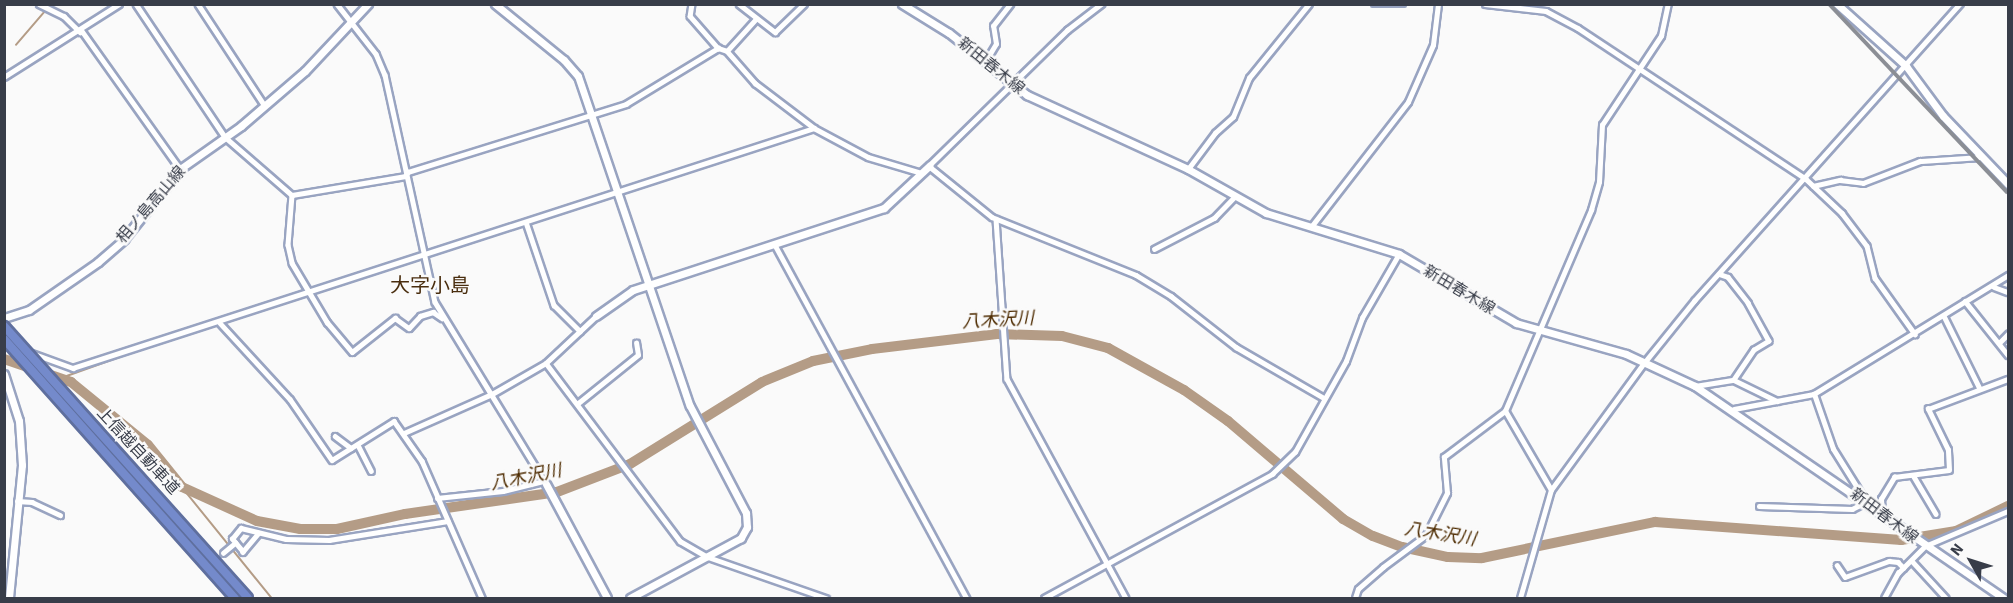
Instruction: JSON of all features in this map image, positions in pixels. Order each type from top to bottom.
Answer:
[{"type":"highway","name":"上信越自動車道","points":[[4,326],[248,598]]},
{"type":"highway","name":"上信越自動車道","points":[[4,341],[236,598]]},
{"type":"main road","name":"相ノ島高山線","points":[[4,318],[29,310],[98,262],[123,239],[180,169],[265,106],[368,4]]},
{"type":"main road","points":[[495,4],[564,60],[578,76],[690,406],[747,522],[741,538],[630,598]]},
{"type":"main road","name":"新田春木線","points":[[902,4],[949,33],[1011,85],[1038,102],[1188,169],[1266,213],[1399,254],[1516,323],[1626,354],[1695,386],[1734,409],[1922,544],[2003,598]]},
{"type":"main road","points":[[1837,4],[1906,66],[1943,116],[2008,184]]},
{"type":"main road","points":[[596,316],[618,297],[650,284],[884,208],[929,166]]},
{"type":"main road","points":[[4,374],[19,421],[22,465],[7,594]]},
{"type":"main road","points":[[545,483],[607,598]]},
{"type":"street","points":[[39,4],[46,10],[64,16],[81,32],[180,169]]},
{"type":"street","points":[[4,77],[81,32],[119,4]]},
{"type":"street","points":[[136,4],[225,137],[292,195]]},
{"type":"street","points":[[198,4],[265,106]]},
{"type":"street","points":[[337,4],[376,54],[385,75],[408,172],[424,256],[443,318],[468,351],[545,483],[503,491],[437,498]]},
{"type":"street","points":[[692,4],[690,16],[718,48],[727,51],[755,83],[813,128],[868,157],[922,173]]},
{"type":"street","points":[[739,4],[755,20],[775,32],[804,4]]},
{"type":"street","points":[[985,62],[996,44],[993,26],[1010,4]]},
{"type":"street","points":[[1102,4],[1068,30],[929,166],[996,219],[1127,270],[1171,296],[1236,347],[1324,398]]},
{"type":"street","points":[[1188,169],[1215,133],[1233,117],[1249,78],[1309,4]]},
{"type":"street","points":[[1374,4],[1403,4]]},
{"type":"street","points":[[1311,227],[1408,102],[1433,45],[1438,4]]},
{"type":"street","points":[[1485,4],[1546,11],[1618,51],[1639,68],[1806,179],[1867,246],[1875,278],[1915,334]]},
{"type":"street","points":[[1355,598],[1358,589],[1426,535],[1447,494],[1444,458],[1505,411],[1591,210],[1599,182],[1602,124],[1661,36],[1668,4]]},
{"type":"street","points":[[1520,598],[1551,490],[1644,363],[1719,274],[1960,4]]},
{"type":"street","points":[[727,51],[755,20]]},
{"type":"street","points":[[292,195],[405,176],[408,172],[626,104],[718,48]]},
{"type":"street","points":[[4,341],[74,368],[220,323],[813,128]]},
{"type":"street","points":[[1814,186],[1840,180],[1863,183],[1920,161],[1982,157]]},
{"type":"street","points":[[292,195],[290,254],[309,294],[352,352],[395,318],[409,328],[420,316],[433,312],[443,318]]},
{"type":"street","points":[[1154,249],[1214,218],[1235,196]]},
{"type":"street","points":[[996,219],[1004,353],[1012,392],[1126,598]]},
{"type":"street","points":[[526,222],[554,305],[580,331]]},
{"type":"street","points":[[775,245],[967,598]]},
{"type":"street","points":[[1044,598],[1272,474],[1295,452],[1346,362],[1362,318],[1399,254]]},
{"type":"street","points":[[1719,274],[1728,277],[1748,303],[1769,341],[1754,350],[1734,380]]},
{"type":"street","points":[[1994,287],[2008,275]]},
{"type":"street","points":[[1734,409],[1814,394],[1915,334],[1987,287],[2008,292]]},
{"type":"street","points":[[1965,301],[2008,356]]},
{"type":"street","points":[[404,433],[492,394],[546,363],[596,316]]},
{"type":"street","points":[[1944,316],[1980,389]]},
{"type":"street","points":[[220,323],[290,399],[332,460],[394,421],[422,461],[482,598]]},
{"type":"street","points":[[1999,343],[2008,334]]},
{"type":"street","points":[[577,404],[638,355],[636,344]]},
{"type":"street","points":[[546,363],[617,454],[680,541],[708,557],[826,598]]},
{"type":"street","points":[[1882,514],[1881,499],[1894,477],[1937,474],[1949,470],[1951,462],[1928,409],[2008,379]]},
{"type":"street","points":[[1695,386],[1734,380],[1779,401]]},
{"type":"street","points":[[1759,506],[1852,509],[1866,502],[1833,449],[1814,394]]},
{"type":"street","points":[[1505,411],[1551,490]]},
{"type":"street","points":[[335,436],[351,448]]},
{"type":"street","points":[[358,445],[371,471]]},
{"type":"street","points":[[1913,475],[1936,514]]},
{"type":"street","points":[[17,501],[32,502],[60,515]]},
{"type":"street","points":[[1884,598],[1922,544],[2008,511]]},
{"type":"street","points":[[259,533],[243,552],[232,538],[240,528],[286,539],[329,540],[446,520]]},
{"type":"street","points":[[223,553],[235,543]]},
{"type":"street","points":[[1837,566],[1845,577],[1889,561],[1898,562],[1904,568]]},
{"type":"street","points":[[1912,561],[1946,598]]},
{"type":"waterway","points":[[16,45],[46,10]]},
{"type":"waterway","name":"八木沢川","points":[[4,359],[71,382],[148,445],[182,487],[257,521],[300,529],[337,529],[405,514],[557,492],[630,464],[762,382],[813,361],[872,349],[997,334],[1062,336],[1108,348],[1184,390],[1228,421],[1343,519],[1373,536],[1402,547],[1448,557],[1482,558],[1655,522],[1901,540],[1956,531],[2008,506]]},
{"type":"waterway","points":[[64,377],[181,335]]},
{"type":"waterway","points":[[182,487],[272,598]]},
{"type":"railway","points":[[1829,4],[2008,193]]},
{"type":"district","name":"大字小島","points":[[430,286]]}]
